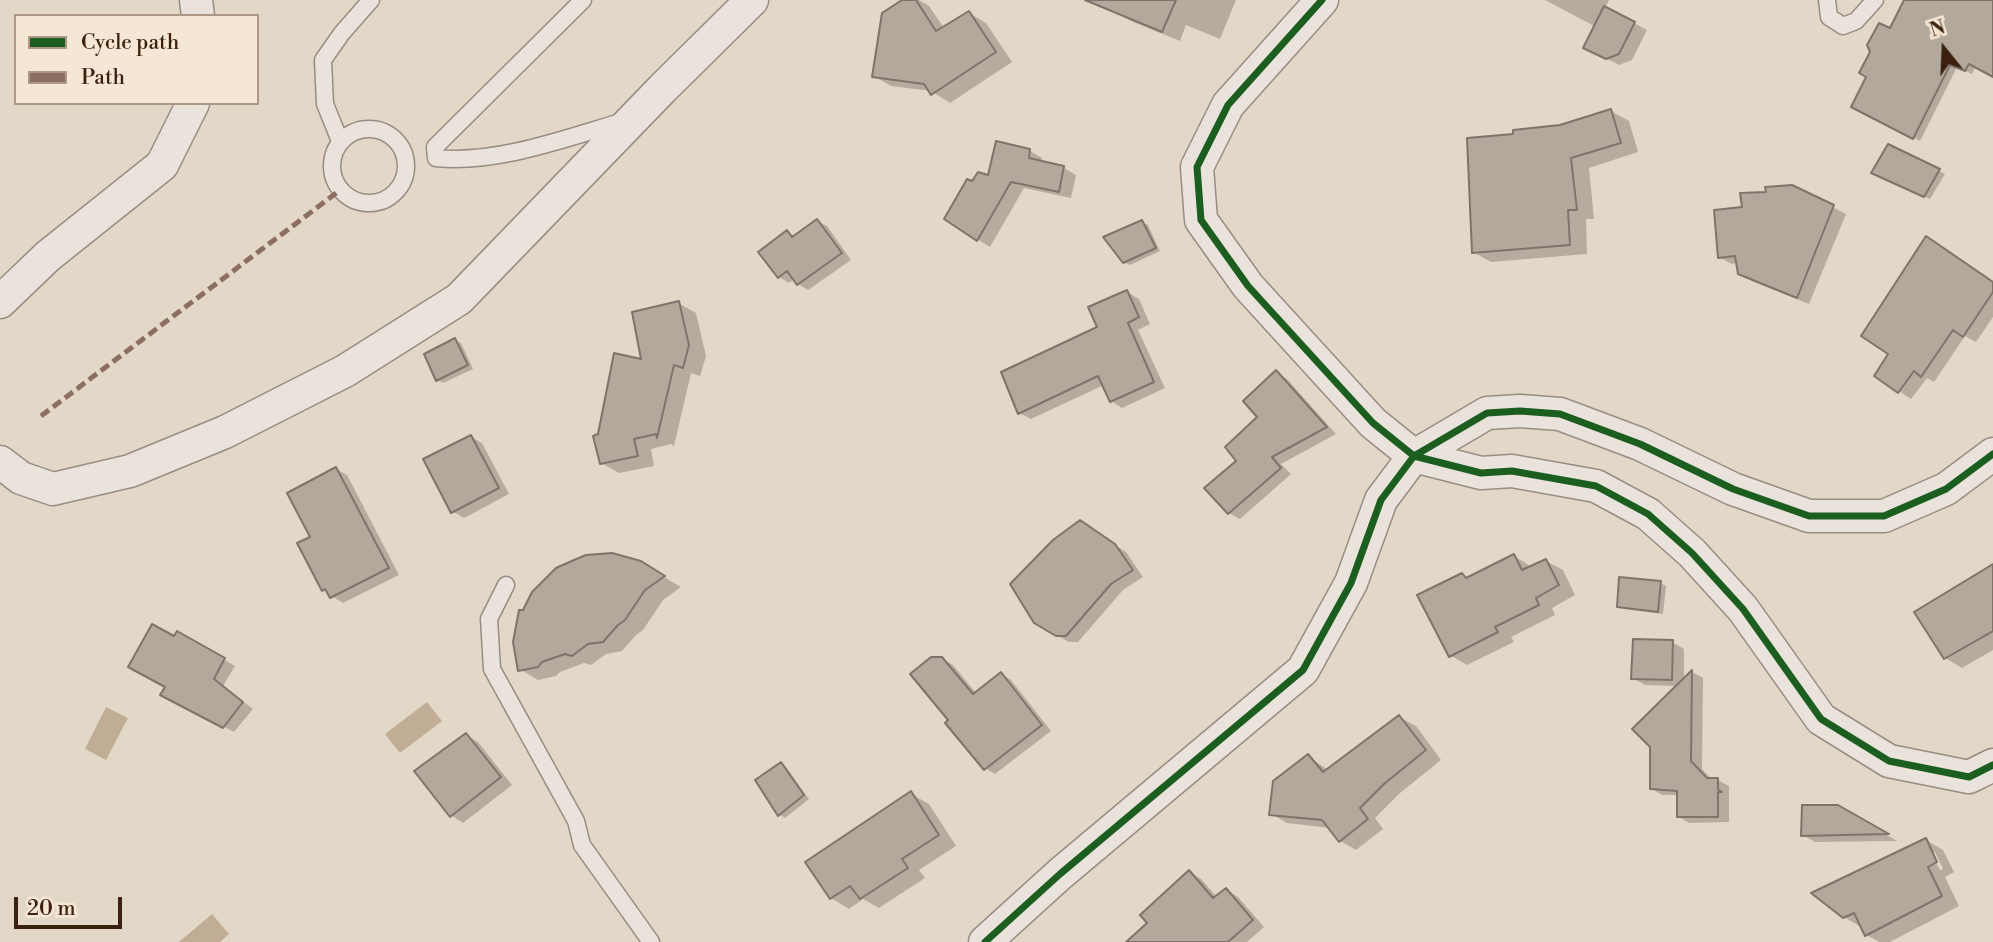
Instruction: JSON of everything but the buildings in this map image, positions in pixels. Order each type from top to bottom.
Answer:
[{"type":"street","points":[[0,462],[21,478],[53,489],[130,471],[225,432],[345,371],[459,299],[752,0]]},
{"type":"street","points":[[1322,0],[1228,105],[1197,166],[1201,219],[1248,286],[1373,423],[1414,456],[1482,473],[1512,471],[1596,486],[1648,514],[1692,553],[1743,609],[1821,719],[1889,761],[1969,776],[1993,765]]},
{"type":"street","points":[[0,303],[48,256],[162,165],[192,105]]},
{"type":"street","points":[[985,942],[1060,874],[1303,670],[1351,583],[1381,500],[1414,456],[1487,413],[1520,411],[1560,414],[1640,444],[1733,489],[1809,516],[1884,516],[1947,489],[1993,454]]},
{"type":"lane","points":[[340,141],[325,104],[323,60],[371,0]]},
{"type":"lane","points":[[436,158],[435,147],[583,0]]},
{"type":"lane","points":[[1827,0],[1829,17],[1843,26],[1856,21],[1875,0]]},
{"type":"lane","points":[[405,166],[436,158],[461,160],[535,146],[634,118]]},
{"type":"lane","points":[[363,128],[389,133],[406,153],[405,166],[405,180],[388,200],[362,205],[339,191],[330,166],[340,141],[363,128]]},
{"type":"lane","points":[[506,585],[489,619],[492,669],[576,821],[582,845],[650,942]]},
{"type":"shaded area","points":[[427,702],[442,721],[400,753],[385,734]]},
{"type":"shaded area","points":[[106,707],[128,718],[106,760],[85,749]]},
{"type":"shaded area","points":[[212,914],[229,934],[220,942],[179,942]]},
{"type":"marked path","points":[[41,416],[339,191]]},
{"type":"cycle path","points":[[1322,0],[1228,105],[1197,167],[1201,220],[1248,286],[1373,423],[1414,456],[1481,473],[1512,471],[1596,486],[1648,514],[1692,553],[1743,609],[1821,719],[1889,761],[1969,777],[1993,765]]},
{"type":"cycle path","points":[[985,942],[1060,874],[1303,670],[1351,583],[1381,500],[1414,456],[1487,413],[1520,411],[1560,414],[1640,444],[1733,489],[1809,516],[1884,516],[1946,489],[1993,454]]}]
